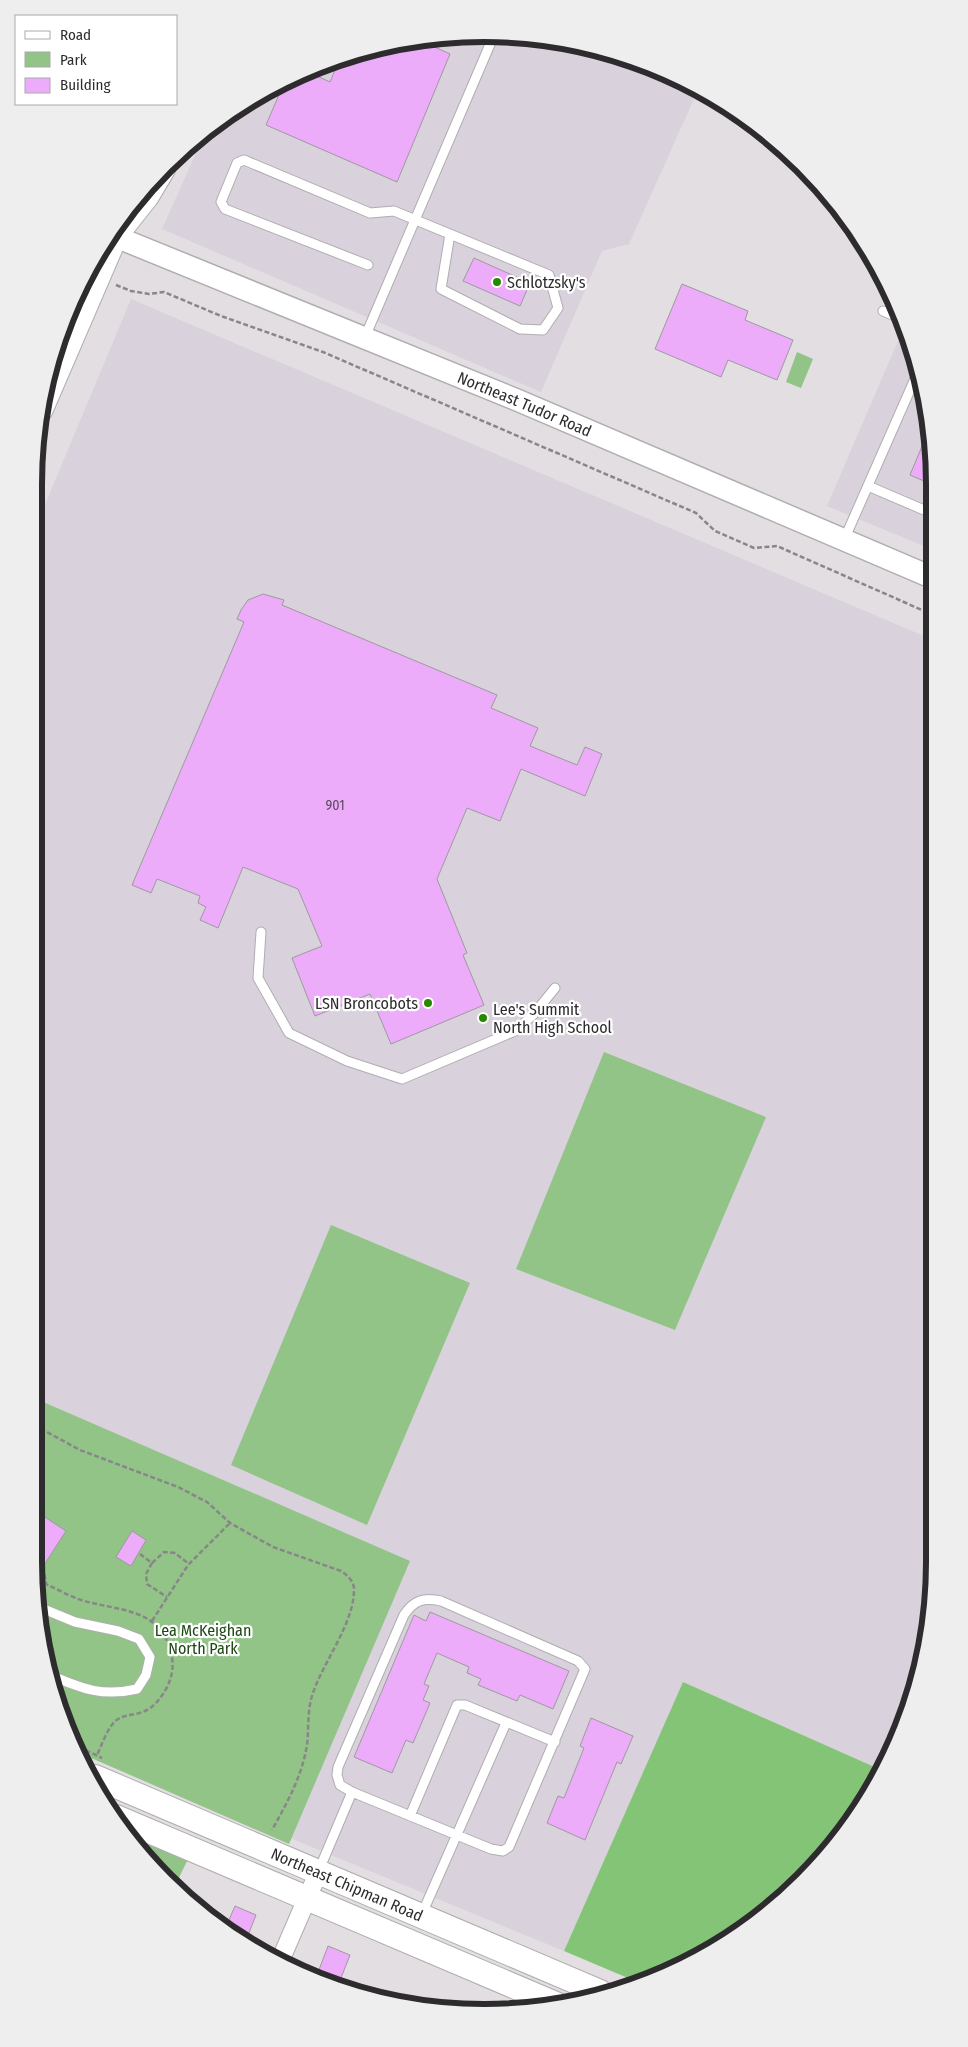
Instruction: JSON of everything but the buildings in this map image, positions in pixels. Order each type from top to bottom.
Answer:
[{"type":"main road","points":[[58,369],[104,260]]},
{"type":"main road","name":"Northeast Chipman Road","points":[[99,1779],[595,1990]]},
{"type":"main road","name":"Northeast Chipman Road","points":[[127,1821],[547,2000]]},
{"type":"street","name":"Northeast Tudor Road","points":[[121,234],[926,575]]},
{"type":"street","points":[[282,1955],[318,1873]]},
{"type":"lane","points":[[365,338],[489,42]]},
{"type":"lane","points":[[368,265],[226,209],[221,202],[237,163],[244,160],[370,213],[394,211],[414,220],[450,234],[549,275],[558,308],[543,330],[520,328],[441,289],[450,234]]},
{"type":"lane","points":[[883,311],[892,315]]},
{"type":"lane","points":[[844,540],[913,381]]},
{"type":"lane","points":[[868,486],[926,511]]},
{"type":"lane","points":[[261,932],[258,978],[289,1033],[347,1062],[402,1079],[515,1031],[533,1015],[555,988]]},
{"type":"lane","points":[[419,1600],[441,1601],[578,1661],[585,1669],[582,1680],[509,1847],[503,1851],[490,1849],[352,1792],[340,1785],[337,1775],[338,1766],[404,1614],[411,1604],[419,1600]]},
{"type":"lane","points":[[45,1610],[75,1622],[118,1631],[139,1639],[150,1657],[146,1675],[137,1689],[115,1694],[78,1687],[58,1679]]},
{"type":"lane","points":[[410,1816],[457,1705],[465,1705],[555,1742]]},
{"type":"lane","points":[[421,1916],[506,1723]]},
{"type":"lane","points":[[318,1873],[352,1792]]},
{"type":"path","points":[[98,277],[131,291],[149,294],[164,292],[221,316],[323,352],[696,513],[715,531],[754,548],[777,546],[926,612]]},
{"type":"path","points":[[42,1429],[80,1450],[178,1487],[207,1502],[230,1523],[272,1547],[341,1571],[350,1577],[354,1588],[350,1607],[340,1636],[312,1696],[307,1746],[296,1786],[272,1830]]},
{"type":"path","points":[[42,1571],[46,1584],[78,1599],[137,1614],[152,1621],[189,1564],[230,1523]]},
{"type":"path","points":[[167,1597],[147,1584],[146,1574],[152,1563],[164,1552],[175,1554],[189,1564]]},
{"type":"path","points":[[140,1554],[152,1563]]},
{"type":"shaded area","points":[[455,43],[513,43],[542,46],[570,51],[626,66],[653,76],[695,97],[629,244],[602,251],[541,392],[162,229],[199,147],[215,134],[263,102],[315,76],[342,66],[398,51]]},
{"type":"shaded area","name":"Lee's Summit North High School","points":[[131,299],[926,637],[926,1563],[922,1621],[910,1677],[892,1732],[875,1767],[683,1682],[564,1951],[290,1838],[409,1561],[42,1401],[42,512]]},
{"type":"shaded area","points":[[900,336],[917,398],[922,426],[926,484],[926,547],[827,506]]},
{"type":"green space","points":[[797,352],[813,359],[801,388],[786,382]]},
{"type":"green space","points":[[604,1052],[766,1117],[675,1330],[516,1269]]},
{"type":"green space","points":[[331,1225],[470,1283],[367,1525],[231,1465]]},
{"type":"green space","name":"Lea McKeighan North Park","points":[[42,1401],[410,1561],[289,1844],[87,1756],[66,1705],[51,1649],[46,1621],[42,1563]]},
{"type":"green space","points":[[683,1682],[875,1767],[851,1808],[834,1832],[796,1875],[753,1913],[705,1945],[653,1971],[631,1979],[564,1951]]},
{"type":"green space","points":[[906,1690],[892,1732],[884,1747]]},
{"type":"green space","points":[[139,1838],[188,1859],[178,1880]]},
{"type":"place","name":"Schlotzsky's","points":[[497,282]]},
{"type":"place","name":"LSN Broncobots","points":[[428,1003]]},
{"type":"place","name":"Lee's Summit North High School","points":[[483,1018]]}]
